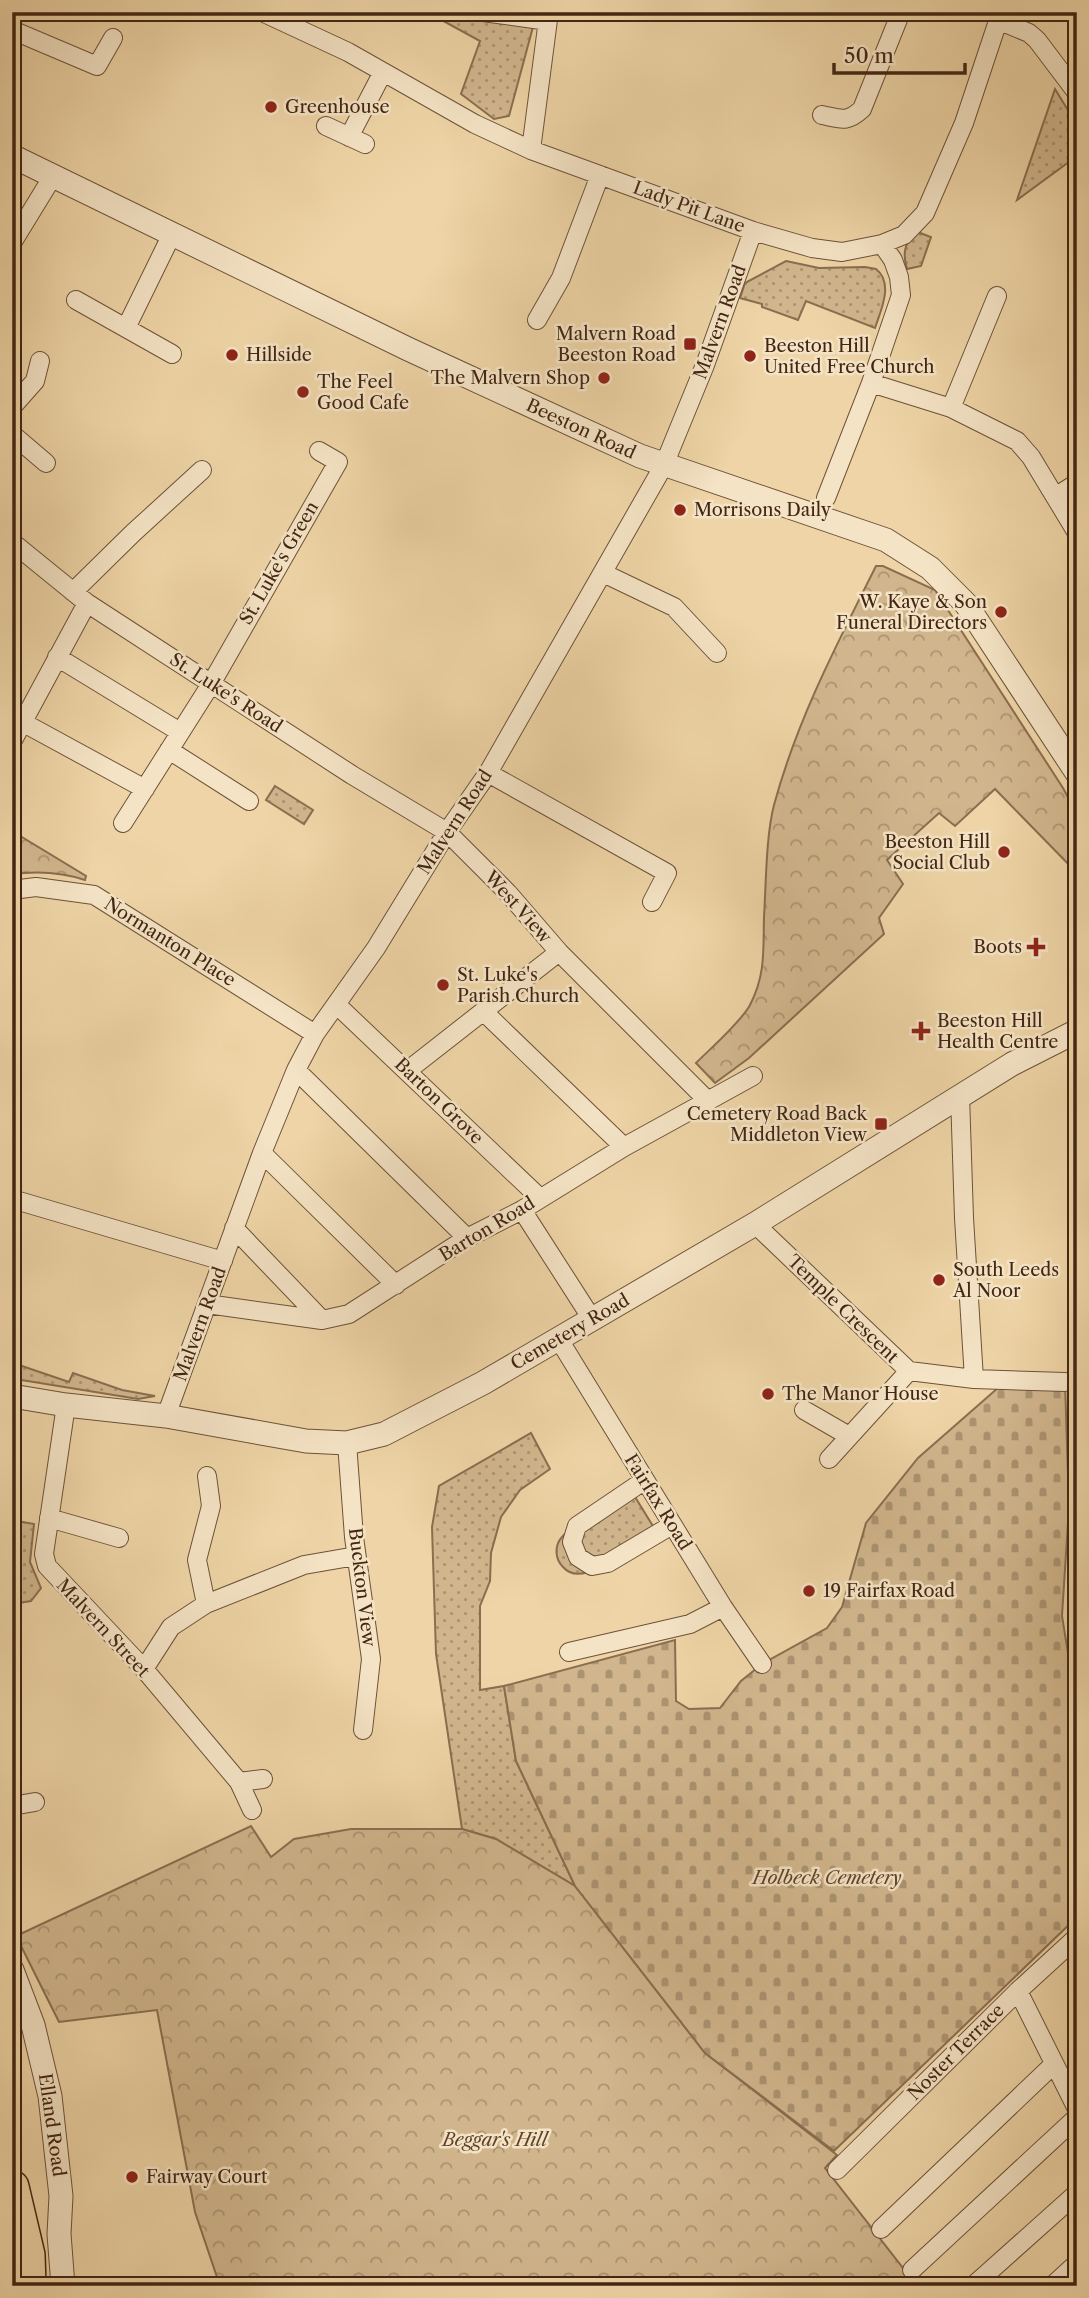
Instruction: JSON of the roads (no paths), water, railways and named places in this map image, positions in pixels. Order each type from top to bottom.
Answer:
[{"type":"highway","points":[[12,2187],[28,2255],[29,2286]]},
{"type":"street","name":"Lady Pit Lane","points":[[262,12],[348,52],[475,124],[531,150],[753,231],[812,248],[842,252],[882,244],[904,236],[925,213],[964,123],[1000,16]]},
{"type":"street","points":[[483,12],[549,16],[531,150]]},
{"type":"street","points":[[822,115],[841,119],[853,118],[862,109],[901,12]]},
{"type":"street","points":[[1000,16],[1037,40],[1077,93]]},
{"type":"street","points":[[12,30],[97,66],[113,38]]},
{"type":"street","points":[[326,126],[357,141],[383,72]]},
{"type":"street","name":"Beeston Road","points":[[12,156],[408,349],[640,456],[886,540],[930,568],[966,604],[1077,772]]},
{"type":"street","points":[[537,320],[563,274],[600,175]]},
{"type":"street","points":[[12,243],[53,176]]},
{"type":"street","name":"Malvern Road","points":[[166,1416],[262,1153],[296,1070],[315,1034],[376,948],[447,832],[488,773],[664,465],[705,365],[753,231]]},
{"type":"street","points":[[126,328],[172,234]]},
{"type":"street","points":[[825,498],[871,383],[901,295],[893,260],[882,244]]},
{"type":"street","points":[[951,408],[997,296]]},
{"type":"street","points":[[76,300],[172,354]]},
{"type":"street","points":[[12,407],[35,381],[40,361]]},
{"type":"street","points":[[871,383],[951,408],[1017,441],[1031,457],[1077,533]]},
{"type":"street","points":[[15,442],[46,463]]},
{"type":"street","name":"St. Luke's Green","points":[[211,684],[338,462],[320,451]]},
{"type":"street","points":[[12,742],[57,657],[80,597],[133,533],[202,470]]},
{"type":"street","points":[[1055,497],[1077,483]]},
{"type":"street","name":"St. Luke's Road","points":[[12,542],[80,597],[352,775],[447,832]]},
{"type":"street","points":[[603,573],[674,607],[717,653]]},
{"type":"street","points":[[57,657],[180,733]]},
{"type":"street","points":[[123,823],[211,684]]},
{"type":"street","points":[[22,722],[145,789]]},
{"type":"street","points":[[169,750],[249,801]]},
{"type":"street","points":[[488,773],[667,873],[652,902]]},
{"type":"street","name":"West View","points":[[447,832],[508,893],[559,953],[707,1100]]},
{"type":"street","name":"Normanton Place","points":[[12,890],[36,887],[94,895],[315,1034]]},
{"type":"street","points":[[407,1071],[559,953]]},
{"type":"street","name":"Barton Grove","points":[[337,1005],[540,1198]]},
{"type":"street","points":[[484,1012],[624,1147]]},
{"type":"street","points":[[1077,1029],[1077,1039]]},
{"type":"street","name":"Cemetery Road","points":[[12,1396],[166,1416],[306,1441],[347,1443],[384,1434],[483,1383],[755,1224],[1012,1064],[1077,1029]]},
{"type":"street","points":[[296,1070],[467,1238]]},
{"type":"street","name":"Barton Road","points":[[207,1304],[322,1320],[349,1314],[467,1238],[522,1210],[624,1147],[753,1076]]},
{"type":"street","points":[[960,1096],[974,1379]]},
{"type":"street","points":[[262,1153],[396,1285]]},
{"type":"street","points":[[12,1199],[223,1261]]},
{"type":"street","points":[[522,1210],[592,1319]]},
{"type":"street","name":"Temple Crescent","points":[[755,1224],[909,1371],[974,1379],[1065,1382]]},
{"type":"street","points":[[234,1228],[322,1320]]},
{"type":"street","name":"Fairfax Road","points":[[558,1338],[723,1607],[762,1664]]},
{"type":"street","points":[[829,1459],[909,1371]]},
{"type":"street","name":"Malvern Street","points":[[66,1405],[44,1553],[47,1566],[144,1670],[239,1782],[252,1810]]},
{"type":"street","points":[[804,1410],[849,1436]]},
{"type":"street","name":"Buckton View","points":[[347,1443],[356,1556],[370,1658],[363,1730]]},
{"type":"street","points":[[206,1604],[197,1560],[211,1506],[207,1476]]},
{"type":"street","points":[[645,1480],[577,1526],[572,1542],[578,1557],[592,1566],[608,1563],[673,1525]]},
{"type":"street","points":[[49,1518],[120,1538]]},
{"type":"street","points":[[144,1670],[171,1627],[206,1604],[304,1565],[356,1556]]},
{"type":"street","points":[[569,1652],[690,1624],[723,1607]]},
{"type":"street","points":[[239,1782],[262,1779]]},
{"type":"street","points":[[12,1806],[35,1801]]},
{"type":"street","name":"Noster Terrace","points":[[836,2170],[1018,1991],[1074,1946]]},
{"type":"street","name":"Elland Road","points":[[12,1969],[33,2025],[50,2096],[61,2196],[59,2234],[63,2286]]},
{"type":"street","points":[[1018,1991],[1077,2109]]},
{"type":"street","points":[[881,2230],[1054,2064]]},
{"type":"street","points":[[912,2270],[1077,2117]]},
{"type":"street","points":[[973,2286],[1077,2193]]},
{"type":"street","points":[[1052,2286],[1077,2263]]},
{"type":"place","name":"Greenhouse","points":[[271,107]]},
{"type":"place","name":"Malvern Road Beeston Road","points":[[690,344]]},
{"type":"place","name":"Hillside","points":[[232,355]]},
{"type":"place","name":"Beeston Hill United Free Church","points":[[750,356]]},
{"type":"place","name":"The Malvern Shop","points":[[604,378]]},
{"type":"place","name":"The Feel Good Cafe","points":[[303,392]]},
{"type":"place","name":"Morrisons Daily","points":[[680,510]]},
{"type":"place","name":"W. Kaye & Son Funeral Directors","points":[[1001,612]]},
{"type":"place","name":"Beeston Hill Social Club","points":[[1004,852]]},
{"type":"place","name":"Boots","points":[[1036,947]]},
{"type":"place","name":"St. Luke's Parish Church","points":[[443,985]]},
{"type":"place","name":"Beeston Hill Health Centre","points":[[921,1031]]},
{"type":"place","name":"Cemetery Road Back Middleton View","points":[[881,1124]]},
{"type":"place","name":"South Leeds Al Noor","points":[[939,1280]]},
{"type":"place","name":"The Manor House","points":[[768,1394]]},
{"type":"place","name":"19 Fairfax Road","points":[[809,1591]]},
{"type":"place","name":"Fairway Court","points":[[132,2177]]},
{"type":"park label","name":"Holbeck Cemetery","points":[[827,1878]]},
{"type":"park label","name":"Beggar's Hill","points":[[495,2140]]}]
